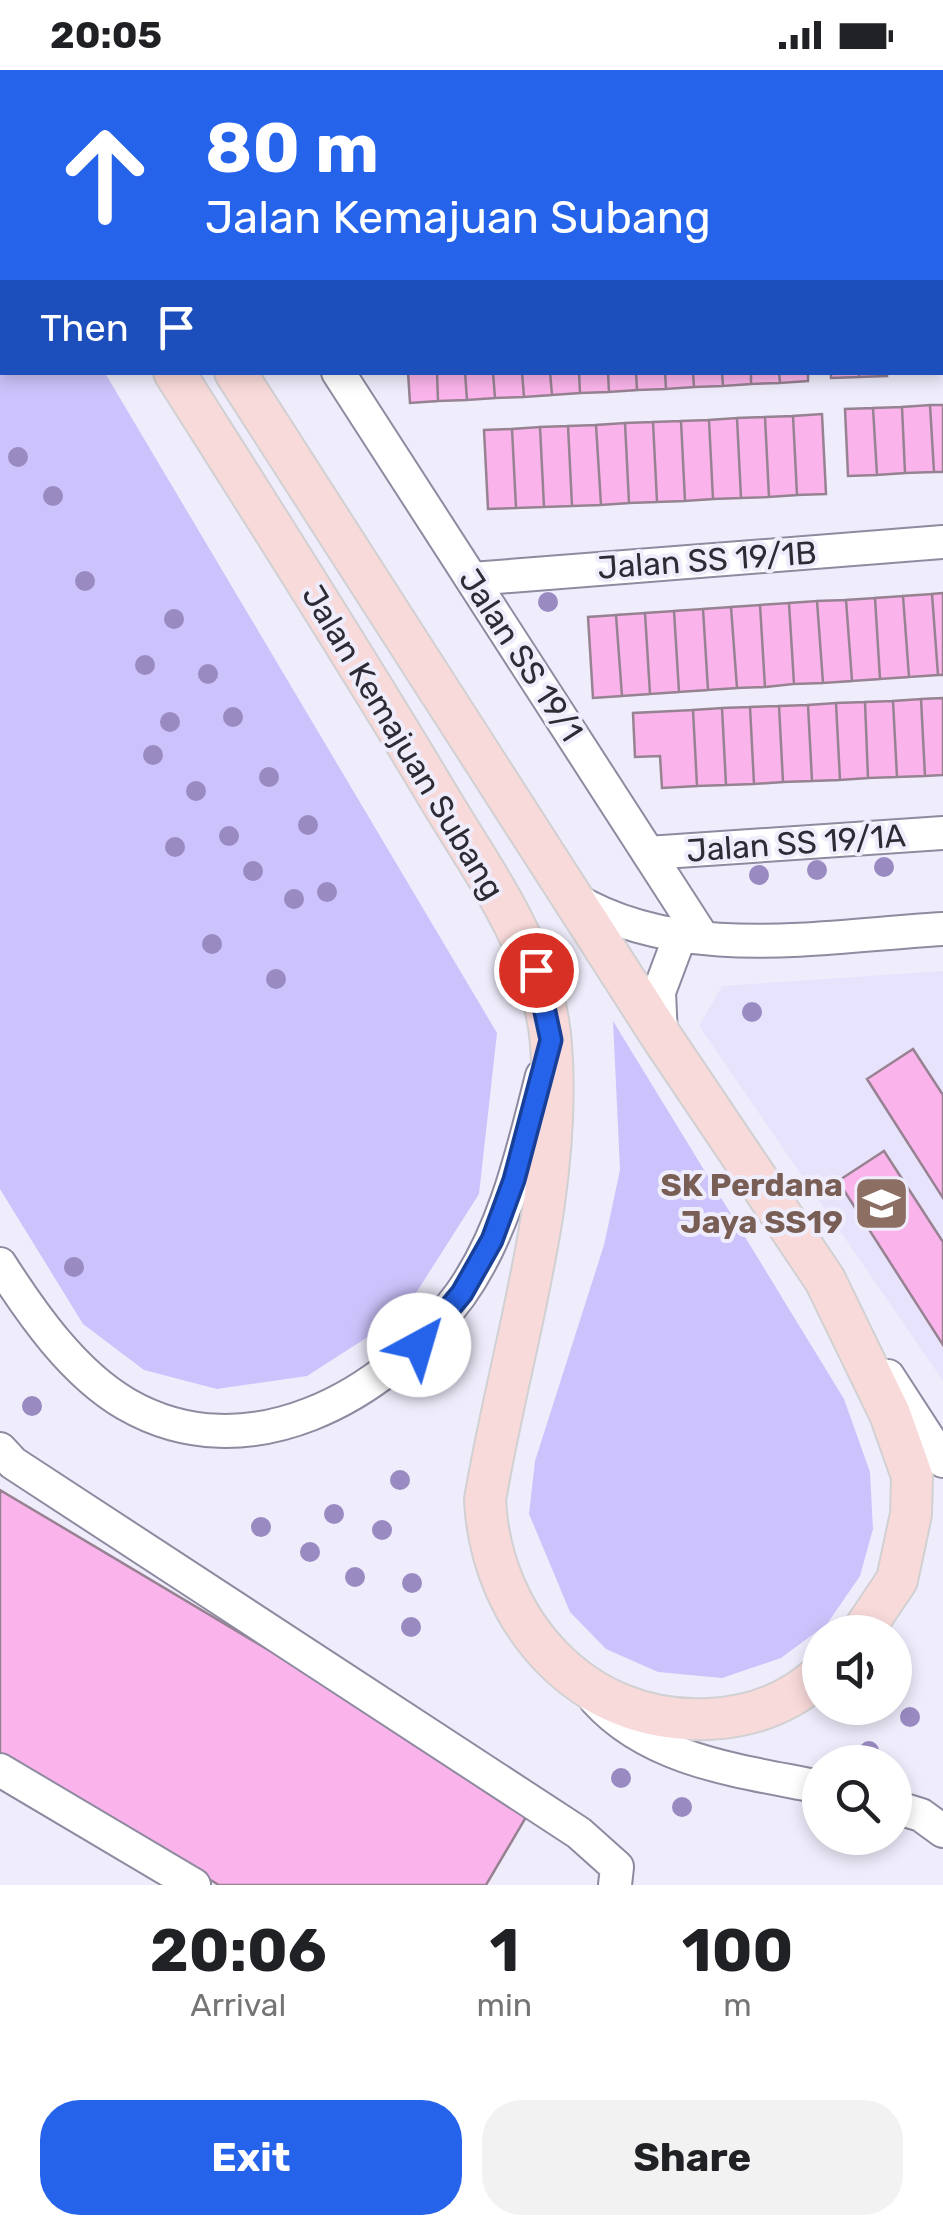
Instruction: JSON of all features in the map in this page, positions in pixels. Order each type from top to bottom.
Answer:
[{"type":"main road","name":"Jalan Kemajuan Subang","points":[[176,375],[369,680],[536,970],[551,1040],[554,1118],[546,1194],[494,1448],[486,1514],[488,1541],[500,1581],[522,1623],[560,1669],[617,1705],[683,1720],[754,1712],[802,1688]]},
{"type":"main road","name":"Jalan Kemajuan Subang","points":[[236,375],[661,1036],[825,1280],[890,1414],[912,1476],[911,1514],[897,1580],[873,1615]]},
{"type":"street","name":"Jalan SS 19/1","points":[[340,375],[648,852],[691,937]]},
{"type":"street","name":"Jalan SS 19/1B","points":[[472,579],[943,542]]},
{"type":"street","name":"Jalan SS 19/1A","points":[[648,852],[943,833]]},
{"type":"street","points":[[571,897],[598,914],[691,937],[943,929]]},
{"type":"street","points":[[661,1036],[659,992],[691,937]]},
{"type":"street","points":[[0,1264],[69,1357],[126,1404],[181,1426],[238,1432],[285,1426],[332,1405],[377,1378],[419,1345],[462,1293],[492,1240],[514,1180],[551,1040]]},
{"type":"street","points":[[825,1280],[943,1461]]},
{"type":"street","points":[[0,1449],[12,1462],[579,1833],[617,1868],[615,1885]]},
{"type":"street","points":[[579,1682],[603,1708],[646,1741],[691,1758],[802,1783]]},
{"type":"street","points":[[0,1770],[194,1885]]},
{"type":"street","points":[[912,1812],[943,1830]]},
{"type":"shaded area","points":[[0,375],[106,375],[497,1033],[479,1194],[402,1315],[307,1376],[217,1389],[144,1370],[83,1324],[0,1189]]},
{"type":"shaded area","name":"SK Perdana Jaya SS19","points":[[943,971],[943,1381],[699,1026],[722,986]]},
{"type":"shaded area","points":[[613,1021],[844,1399],[870,1472],[873,1529],[860,1576],[833,1615],[802,1615],[802,1642],[781,1658],[722,1678],[658,1672],[606,1649],[570,1612],[529,1514],[535,1461],[604,1245],[620,1170]]},
{"type":"building","points":[[408,375],[437,375],[438,401],[410,403]]},
{"type":"building","points":[[437,375],[465,375],[467,400],[438,401]]},
{"type":"building","points":[[465,375],[493,375],[495,398],[467,400]]},
{"type":"building","points":[[493,375],[522,375],[524,397],[495,398]]},
{"type":"building","points":[[522,375],[550,375],[552,395],[524,397]]},
{"type":"building","points":[[550,375],[579,375],[580,393],[552,395]]},
{"type":"building","points":[[579,375],[608,375],[609,392],[580,393]]},
{"type":"building","points":[[608,375],[636,375],[637,390],[609,392]]},
{"type":"building","points":[[636,375],[665,375],[666,389],[637,390]]},
{"type":"building","points":[[665,375],[693,375],[694,387],[666,389]]},
{"type":"building","points":[[693,375],[722,375],[723,386],[694,387]]},
{"type":"building","points":[[722,375],[751,375],[751,384],[723,386]]},
{"type":"building","points":[[751,375],[779,375],[780,383],[751,384]]},
{"type":"building","points":[[779,375],[808,375],[808,381],[780,383]]},
{"type":"building","points":[[831,375],[859,375],[859,377]]},
{"type":"building","points":[[930,405],[934,472],[905,473],[902,407]]},
{"type":"building","points":[[930,405],[943,405],[943,472],[934,472]]},
{"type":"building","points":[[902,407],[905,473],[877,475],[873,408]]},
{"type":"building","points":[[873,408],[877,475],[848,476],[845,409]]},
{"type":"building","points":[[822,414],[826,494],[797,495],[793,416]]},
{"type":"building","points":[[793,416],[797,495],[769,497],[765,417]]},
{"type":"building","points":[[765,417],[769,497],[741,498],[737,418]]},
{"type":"building","points":[[737,418],[741,498],[713,499],[709,420]]},
{"type":"building","points":[[709,420],[713,499],[685,501],[681,421]]},
{"type":"building","points":[[681,421],[685,501],[657,502],[653,422]]},
{"type":"building","points":[[653,422],[657,502],[629,503],[625,423]]},
{"type":"building","points":[[625,423],[629,503],[601,505],[596,425]]},
{"type":"building","points":[[596,425],[601,505],[572,506],[568,426]]},
{"type":"building","points":[[568,426],[572,506],[544,507],[540,427]]},
{"type":"building","points":[[540,427],[544,507],[516,508],[512,429]]},
{"type":"building","points":[[512,429],[516,508],[488,509],[484,430]]},
{"type":"building","points":[[943,593],[943,675],[938,675],[932,594]]},
{"type":"building","points":[[932,594],[938,675],[909,677],[903,596]]},
{"type":"building","points":[[903,596],[909,677],[880,679],[875,598]]},
{"type":"building","points":[[875,598],[880,679],[852,681],[846,600]]},
{"type":"building","points":[[846,600],[852,681],[823,683],[817,601]]},
{"type":"building","points":[[817,601],[823,683],[794,684],[789,603]]},
{"type":"building","points":[[789,603],[794,684],[765,687],[760,605]]},
{"type":"building","points":[[760,605],[765,687],[737,688],[731,607]]},
{"type":"building","points":[[731,607],[737,688],[708,690],[703,609]]},
{"type":"building","points":[[703,609],[708,690],[679,692],[674,611]]},
{"type":"building","points":[[674,611],[679,692],[650,694],[645,613]]},
{"type":"building","points":[[645,613],[650,694],[622,696],[616,615]]},
{"type":"building","points":[[616,615],[622,696],[593,698],[588,617]]},
{"type":"building","points":[[943,698],[943,775],[925,776],[921,699]]},
{"type":"building","points":[[921,699],[925,776],[897,777],[893,701]]},
{"type":"building","points":[[893,701],[897,777],[868,778],[865,702]]},
{"type":"building","points":[[865,702],[868,778],[840,780],[836,703]]},
{"type":"building","points":[[836,703],[840,780],[812,781],[808,705]]},
{"type":"building","points":[[808,705],[812,781],[783,782],[779,706]]},
{"type":"building","points":[[779,706],[783,782],[754,784],[750,707]]},
{"type":"building","points":[[750,707],[754,784],[726,785],[722,708]]},
{"type":"building","points":[[722,708],[726,785],[697,786],[693,710]]},
{"type":"building","points":[[693,710],[697,786],[662,788],[660,756],[635,757],[633,713]]},
{"type":"building","points":[[913,1049],[943,1095],[943,1198],[867,1079]]},
{"type":"building","points":[[884,1151],[943,1242],[943,1345],[838,1181]]},
{"type":"building","points":[[0,1490],[532,1807],[486,1885],[219,1885],[0,1755]]},
{"type":"place","name":"SK Perdana Jaya SS19","points":[[882,1203]]},
{"type":"route","points":[[419,1345],[462,1293],[492,1240],[514,1180],[551,1040],[536,970]]}]
